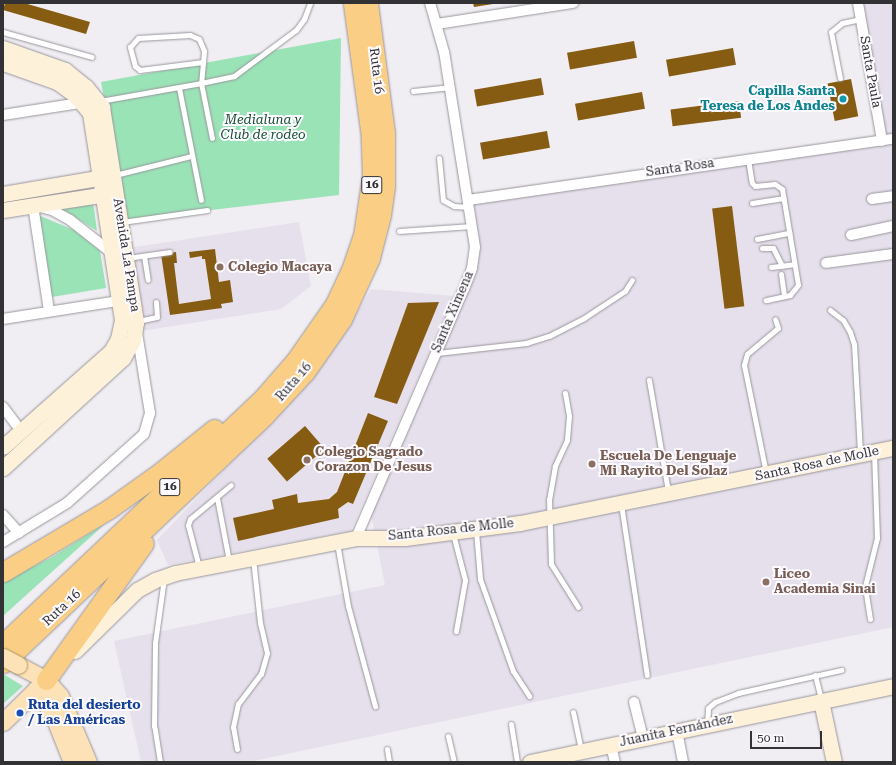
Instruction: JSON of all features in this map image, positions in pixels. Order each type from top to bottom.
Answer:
[{"type":"highway","points":[[348,3],[358,41]]},
{"type":"highway","name":"Ruta 16","points":[[3,644],[254,407],[296,360],[325,320],[344,287],[357,253],[371,197],[372,150],[353,3]]},
{"type":"highway","name":"Ruta 16","points":[[8,661],[264,416],[300,377],[330,338],[353,299],[370,258],[384,200],[386,152],[368,3]]},
{"type":"highway","points":[[374,3],[382,114]]},
{"type":"highway","points":[[3,572],[86,524],[162,471],[260,387],[325,320]]},
{"type":"highway","points":[[41,684],[135,555],[207,471]]},
{"type":"main road","points":[[8,661],[41,684],[64,704],[88,762]]},
{"type":"main road","points":[[3,722],[41,684]]},
{"type":"main road","points":[[41,684],[72,762]]},
{"type":"street","name":"Santa Ximena","points":[[356,538],[437,353],[472,268],[475,246],[469,203],[437,24],[430,3]]},
{"type":"street","points":[[437,24],[573,3]]},
{"type":"street","name":"Santa Paula","points":[[858,3],[882,141]]},
{"type":"street","name":"Avenida La Pampa","points":[[3,48],[64,70],[79,81],[98,101],[105,115],[107,176]]},
{"type":"street","name":"Avenida La Pampa","points":[[3,63],[57,82],[83,103],[92,120],[110,193],[112,253],[126,300],[136,325],[133,340],[123,358],[3,468]]},
{"type":"street","points":[[3,115],[98,101]]},
{"type":"street","name":"Santa Rosa","points":[[469,203],[748,159],[893,139]]},
{"type":"street","points":[[3,194],[107,176]]},
{"type":"street","points":[[3,210],[110,193]]},
{"type":"street","name":"Avenida La Pampa","points":[[3,447],[115,345],[122,327],[126,300],[127,258],[121,222],[110,193]]},
{"type":"street","points":[[872,199],[893,196]]},
{"type":"street","points":[[33,205],[52,210],[70,220],[112,253]]},
{"type":"street","points":[[33,205],[49,312]]},
{"type":"street","points":[[851,235],[893,226]]},
{"type":"street","points":[[826,263],[893,254]]},
{"type":"street","points":[[3,319],[126,300]]},
{"type":"street","points":[[3,542],[71,500],[140,438],[147,428],[150,408],[136,325]]},
{"type":"street","points":[[3,407],[21,431]]},
{"type":"street","name":"Santa Rosa de Molle","points":[[41,684],[130,596],[165,576],[199,568],[356,538],[405,538],[476,529],[766,476],[893,448]]},
{"type":"street","points":[[3,515],[19,533]]},
{"type":"street","name":"Juanita Fernández","points":[[537,761],[893,686]]},
{"type":"street","points":[[821,701],[834,762]]},
{"type":"street","points":[[634,702],[643,738]]},
{"type":"street","points":[[677,731],[684,762]]},
{"type":"street","points":[[611,745],[615,762]]},
{"type":"lane","points":[[98,101],[179,88],[241,73],[296,30],[304,19],[310,3]]},
{"type":"lane","points":[[840,78],[831,32],[842,23],[860,19]]},
{"type":"lane","points":[[3,32],[92,56]]},
{"type":"lane","points":[[203,62],[140,70],[135,66],[130,47],[138,38],[190,34],[199,39],[204,51],[203,62],[201,83],[212,138]]},
{"type":"lane","points":[[413,91],[449,86]]},
{"type":"lane","points":[[179,88],[190,156],[201,200]]},
{"type":"lane","points":[[107,176],[190,156]]},
{"type":"lane","points":[[439,158],[443,200],[454,206],[469,203]]},
{"type":"lane","points":[[748,159],[752,183],[755,186],[780,185],[784,198],[798,285],[794,293],[766,300]]},
{"type":"lane","points":[[752,204],[784,198]]},
{"type":"lane","points":[[121,222],[207,210]]},
{"type":"lane","points":[[399,230],[472,226]]},
{"type":"lane","points":[[757,239],[789,233]]},
{"type":"lane","points":[[762,248],[773,248],[782,266]]},
{"type":"lane","points":[[127,258],[170,252]]},
{"type":"lane","points":[[144,256],[148,280]]},
{"type":"lane","points":[[771,267],[794,264]]},
{"type":"lane","points":[[781,274],[784,296]]},
{"type":"lane","points":[[437,353],[526,342],[549,336],[584,318],[624,291],[632,280]]},
{"type":"lane","points":[[136,325],[157,317],[156,302]]},
{"type":"lane","points":[[830,310],[842,320],[850,332],[854,344],[877,538],[865,586],[870,619]]},
{"type":"lane","points":[[766,476],[744,365],[747,354],[778,328],[775,319]]},
{"type":"lane","points":[[649,380],[668,494]]},
{"type":"lane","points":[[565,393],[569,416],[567,440],[554,466],[549,516],[551,564],[578,607]]},
{"type":"lane","points":[[199,568],[188,525],[190,519],[232,485]]},
{"type":"lane","points":[[216,498],[230,562]]},
{"type":"lane","points":[[621,502],[647,675]]},
{"type":"lane","points":[[476,529],[480,578],[513,671],[529,696]]},
{"type":"lane","points":[[453,532],[465,580],[456,631]]},
{"type":"lane","points":[[337,542],[348,606],[375,706]]},
{"type":"lane","points":[[237,749],[233,727],[238,704],[261,674],[267,653],[260,623],[252,558]]},
{"type":"lane","points":[[160,762],[154,726],[154,643],[165,576]]},
{"type":"lane","points":[[707,725],[708,708],[715,702],[738,693],[841,670]]},
{"type":"lane","points":[[815,675],[821,701]]},
{"type":"lane","points":[[574,712],[581,751]]},
{"type":"lane","points":[[511,724],[517,762]]},
{"type":"lane","points":[[448,736],[454,762]]},
{"type":"lane","points":[[387,749],[389,762]]},
{"type":"shaded area","points":[[860,3],[893,3],[893,627],[248,762],[141,762],[114,641],[385,585],[371,515],[476,257],[478,235],[474,201],[883,139]]},
{"type":"shaded area","name":"Colegio Macaya","points":[[299,222],[311,286],[281,309],[141,331],[129,248]]},
{"type":"shaded area","name":"Colegio Sagrado Corazon De Jesus","points":[[371,289],[454,296],[351,531],[168,565],[157,540],[300,390],[349,326]]},
{"type":"green space","name":"Medialuna y Club de rodeo","points":[[341,38],[339,195],[127,220],[101,82]]},
{"type":"green space","points":[[93,201],[97,231],[58,206]]},
{"type":"green space","points":[[38,215],[74,230],[100,251],[106,288],[52,297]]},
{"type":"green space","points":[[105,524],[3,616],[3,582],[52,557]]},
{"type":"green space","points":[[3,674],[23,686],[3,704]]},
{"type":"building","points":[[5,3],[24,3],[90,22],[86,34],[3,10]]},
{"type":"building","points":[[473,3],[493,3],[493,4],[474,7]]},
{"type":"building","points":[[634,41],[637,58],[570,70],[567,53]]},
{"type":"building","points":[[733,48],[736,65],[669,77],[666,60]]},
{"type":"building","points":[[541,78],[544,95],[477,107],[474,90]]},
{"type":"building","name":"Capilla Santa Teresa de Los Andes","points":[[851,79],[858,116],[835,121],[827,84]]},
{"type":"building","points":[[642,92],[645,109],[578,121],[575,104]]},
{"type":"building","points":[[739,101],[741,118],[673,126],[671,109]]},
{"type":"building","points":[[547,131],[550,148],[483,160],[480,143]]},
{"type":"building","points":[[732,206],[744,306],[724,309],[712,208]]},
{"type":"building","points":[[215,249],[219,282],[230,280],[233,302],[221,304],[222,308],[170,315],[161,254],[176,252],[177,263],[174,263],[179,304],[211,299],[205,259],[202,259],[202,256],[190,258],[189,252]]},
{"type":"building","points":[[439,302],[397,404],[374,397],[408,303]]},
{"type":"building","points":[[368,413],[388,421],[353,504],[348,502],[338,509],[339,518],[238,541],[233,518],[274,509],[272,500],[297,494],[298,503],[329,499],[337,492]]},
{"type":"building","points":[[305,426],[325,449],[287,481],[267,459]]},
{"type":"place","name":"Capilla Santa Teresa de Los Andes","points":[[843,99]]},
{"type":"place","name":"Colegio Macaya","points":[[220,267]]},
{"type":"place","name":"Colegio Sagrado Corazon De Jesus","points":[[307,460]]},
{"type":"place","name":"Escuela De Lenguaje Mi Rayito Del Solaz","points":[[592,464]]},
{"type":"place","name":"Liceo Academia Sinai","points":[[766,582]]},
{"type":"place","name":"Ruta del desierto / Las Américas","points":[[20,713]]}]
